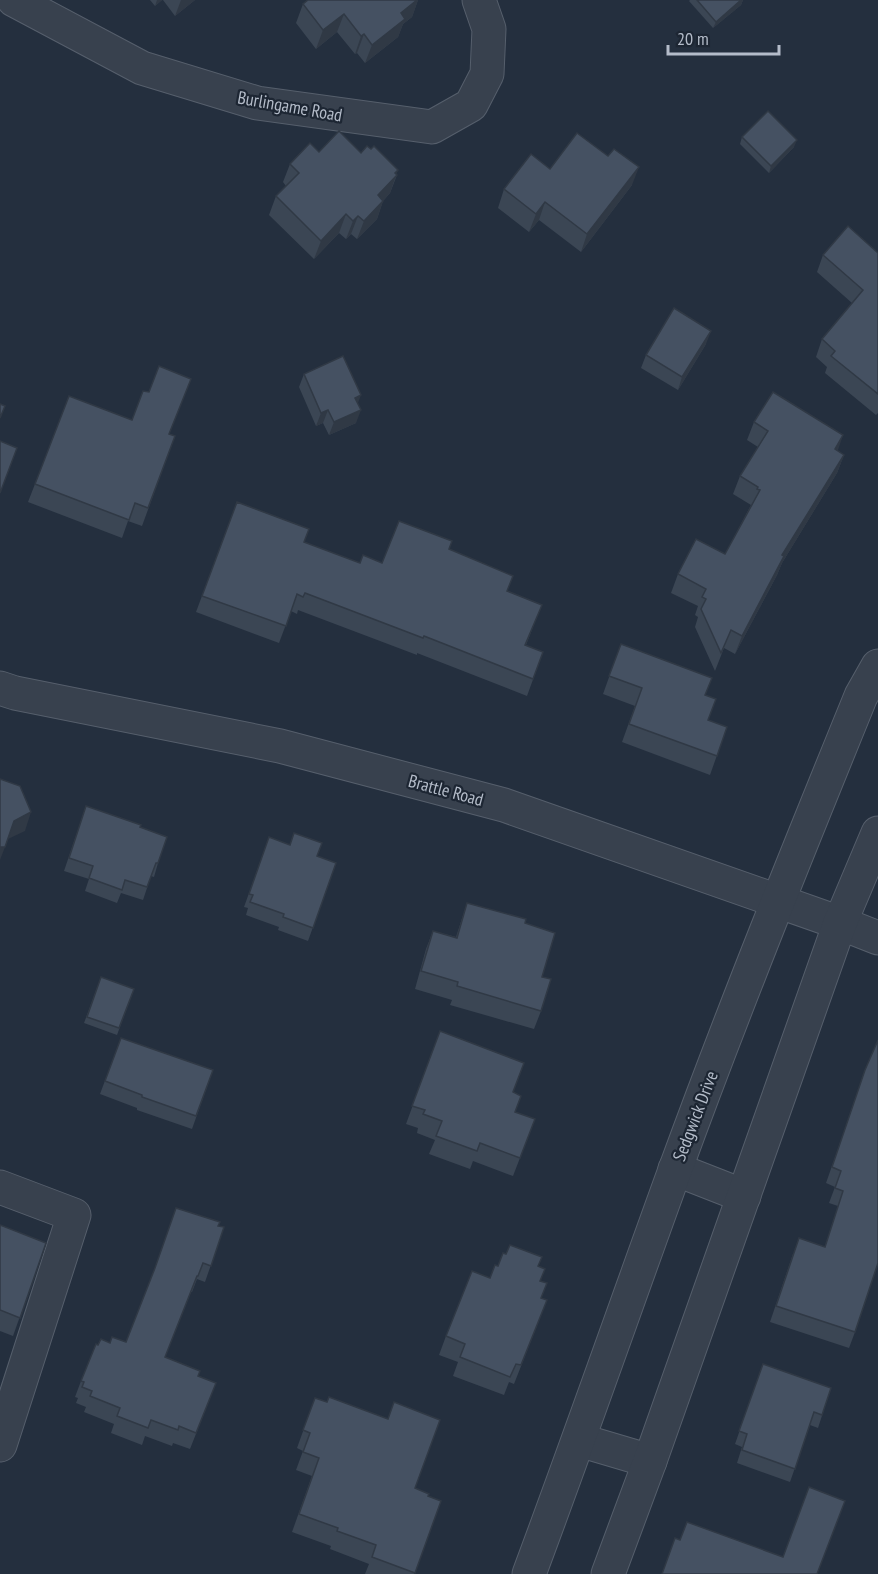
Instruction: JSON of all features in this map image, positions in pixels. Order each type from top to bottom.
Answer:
[{"type":"street","name":"Burlingame Road","points":[[14,0],[142,68],[257,103],[432,127],[471,105],[487,74],[489,29],[479,0]]},
{"type":"street","name":"Sedgwick Drive","points":[[530,1574],[675,1169],[777,902],[861,696],[878,666]]},
{"type":"street","name":"Brattle Road","points":[[0,688],[280,746],[504,806],[878,938]]},
{"type":"street","points":[[608,1574],[840,923],[878,833]]},
{"type":"street","points":[[675,1169],[744,1196]]},
{"type":"street","points":[[0,1187],[74,1215],[0,1445]]},
{"type":"street","points":[[579,1440],[650,1461]]},
{"type":"building","points":[[308,0],[417,0],[401,13],[405,19],[372,45],[364,34],[361,36],[344,14],[323,30],[303,4]]},
{"type":"building","points":[[697,0],[741,0],[716,22]]},
{"type":"building","points":[[768,111],[797,140],[771,166],[742,137]]},
{"type":"building","points":[[339,131],[361,153],[367,146],[371,149],[374,146],[398,170],[395,173],[397,175],[378,195],[383,201],[364,221],[358,216],[353,221],[346,214],[321,241],[276,196],[299,173],[290,164],[310,143],[319,152]]},
{"type":"building","points":[[577,133],[608,156],[614,149],[639,167],[587,234],[545,202],[536,214],[504,189],[531,154],[550,169]]},
{"type":"building","points":[[848,226],[878,253],[878,394],[831,356],[835,351],[822,339],[863,290],[823,255]]},
{"type":"building","points":[[674,308],[711,331],[682,377],[646,355]]},
{"type":"building","points":[[343,356],[361,395],[355,398],[361,410],[334,422],[328,410],[321,413],[304,374]]},
{"type":"building","points":[[159,366],[191,379],[169,434],[175,436],[148,508],[135,503],[129,520],[35,484],[69,396],[132,420],[143,391],[149,392]]},
{"type":"building","points":[[773,392],[843,435],[835,449],[844,455],[782,555],[784,556],[742,636],[731,630],[721,653],[701,609],[706,599],[702,597],[706,589],[678,574],[696,539],[725,554],[760,490],[740,476],[768,431],[754,422]]},
{"type":"building","points":[[0,404],[5,406],[0,418]]},
{"type":"building","points":[[0,441],[17,448],[0,493]]},
{"type":"building","points":[[237,502],[309,529],[304,542],[360,563],[363,555],[382,563],[399,521],[452,541],[449,549],[513,576],[507,591],[542,605],[525,645],[543,652],[533,679],[305,593],[303,597],[297,594],[286,626],[202,596]]},
{"type":"building","points":[[621,644],[712,678],[705,695],[716,699],[708,720],[727,727],[717,756],[629,724],[642,688],[609,676]]},
{"type":"building","points":[[0,779],[20,786],[31,812],[14,821],[5,847],[0,847]]},
{"type":"building","points":[[86,806],[141,825],[140,827],[167,837],[147,887],[125,880],[122,890],[89,878],[93,866],[69,858]]},
{"type":"building","points":[[294,833],[322,843],[317,856],[336,863],[313,928],[283,917],[284,914],[250,902],[253,895],[249,894],[269,837],[290,845]]},
{"type":"building","points":[[467,903],[526,919],[525,923],[555,933],[542,977],[551,979],[541,1011],[457,986],[458,982],[421,971],[433,931],[457,938]]},
{"type":"building","points":[[101,977],[134,989],[119,1028],[87,1017]]},
{"type":"building","points":[[440,1031],[524,1063],[513,1092],[521,1096],[515,1112],[535,1119],[520,1158],[480,1143],[477,1151],[436,1136],[442,1121],[423,1114],[425,1110],[412,1106]]},
{"type":"building","points":[[121,1038],[213,1070],[196,1116],[105,1081]]},
{"type":"building","points":[[878,1040],[878,1263],[855,1332],[776,1306],[799,1238],[825,1247],[843,1191],[835,1188],[841,1171],[832,1167],[865,1070]]},
{"type":"building","points":[[176,1208],[220,1222],[218,1226],[224,1227],[211,1266],[203,1263],[197,1276],[165,1357],[200,1371],[198,1376],[216,1383],[196,1433],[179,1426],[178,1430],[151,1420],[148,1428],[117,1416],[120,1408],[90,1396],[92,1391],[82,1387],[84,1382],[81,1381],[96,1344],[98,1345],[101,1339],[110,1343],[112,1337],[126,1342]]},
{"type":"building","points":[[0,1225],[46,1243],[20,1318],[0,1310]]},
{"type":"building","points":[[510,1245],[542,1257],[538,1266],[545,1269],[540,1281],[547,1283],[541,1298],[547,1300],[521,1365],[516,1364],[510,1377],[460,1357],[465,1344],[446,1336],[472,1271],[490,1278],[495,1265],[498,1266],[503,1253],[506,1254]]},
{"type":"building","points":[[763,1364],[831,1388],[822,1415],[814,1412],[795,1469],[742,1450],[747,1434],[739,1431]]},
{"type":"building","points":[[329,1397],[388,1419],[394,1402],[440,1420],[415,1488],[441,1501],[415,1573],[372,1557],[376,1545],[299,1514],[319,1458],[303,1452],[310,1433],[303,1430],[315,1398],[327,1402]]},
{"type":"building","points":[[809,1487],[845,1501],[817,1574],[662,1574],[675,1538],[680,1540],[687,1522],[783,1557]]}]
